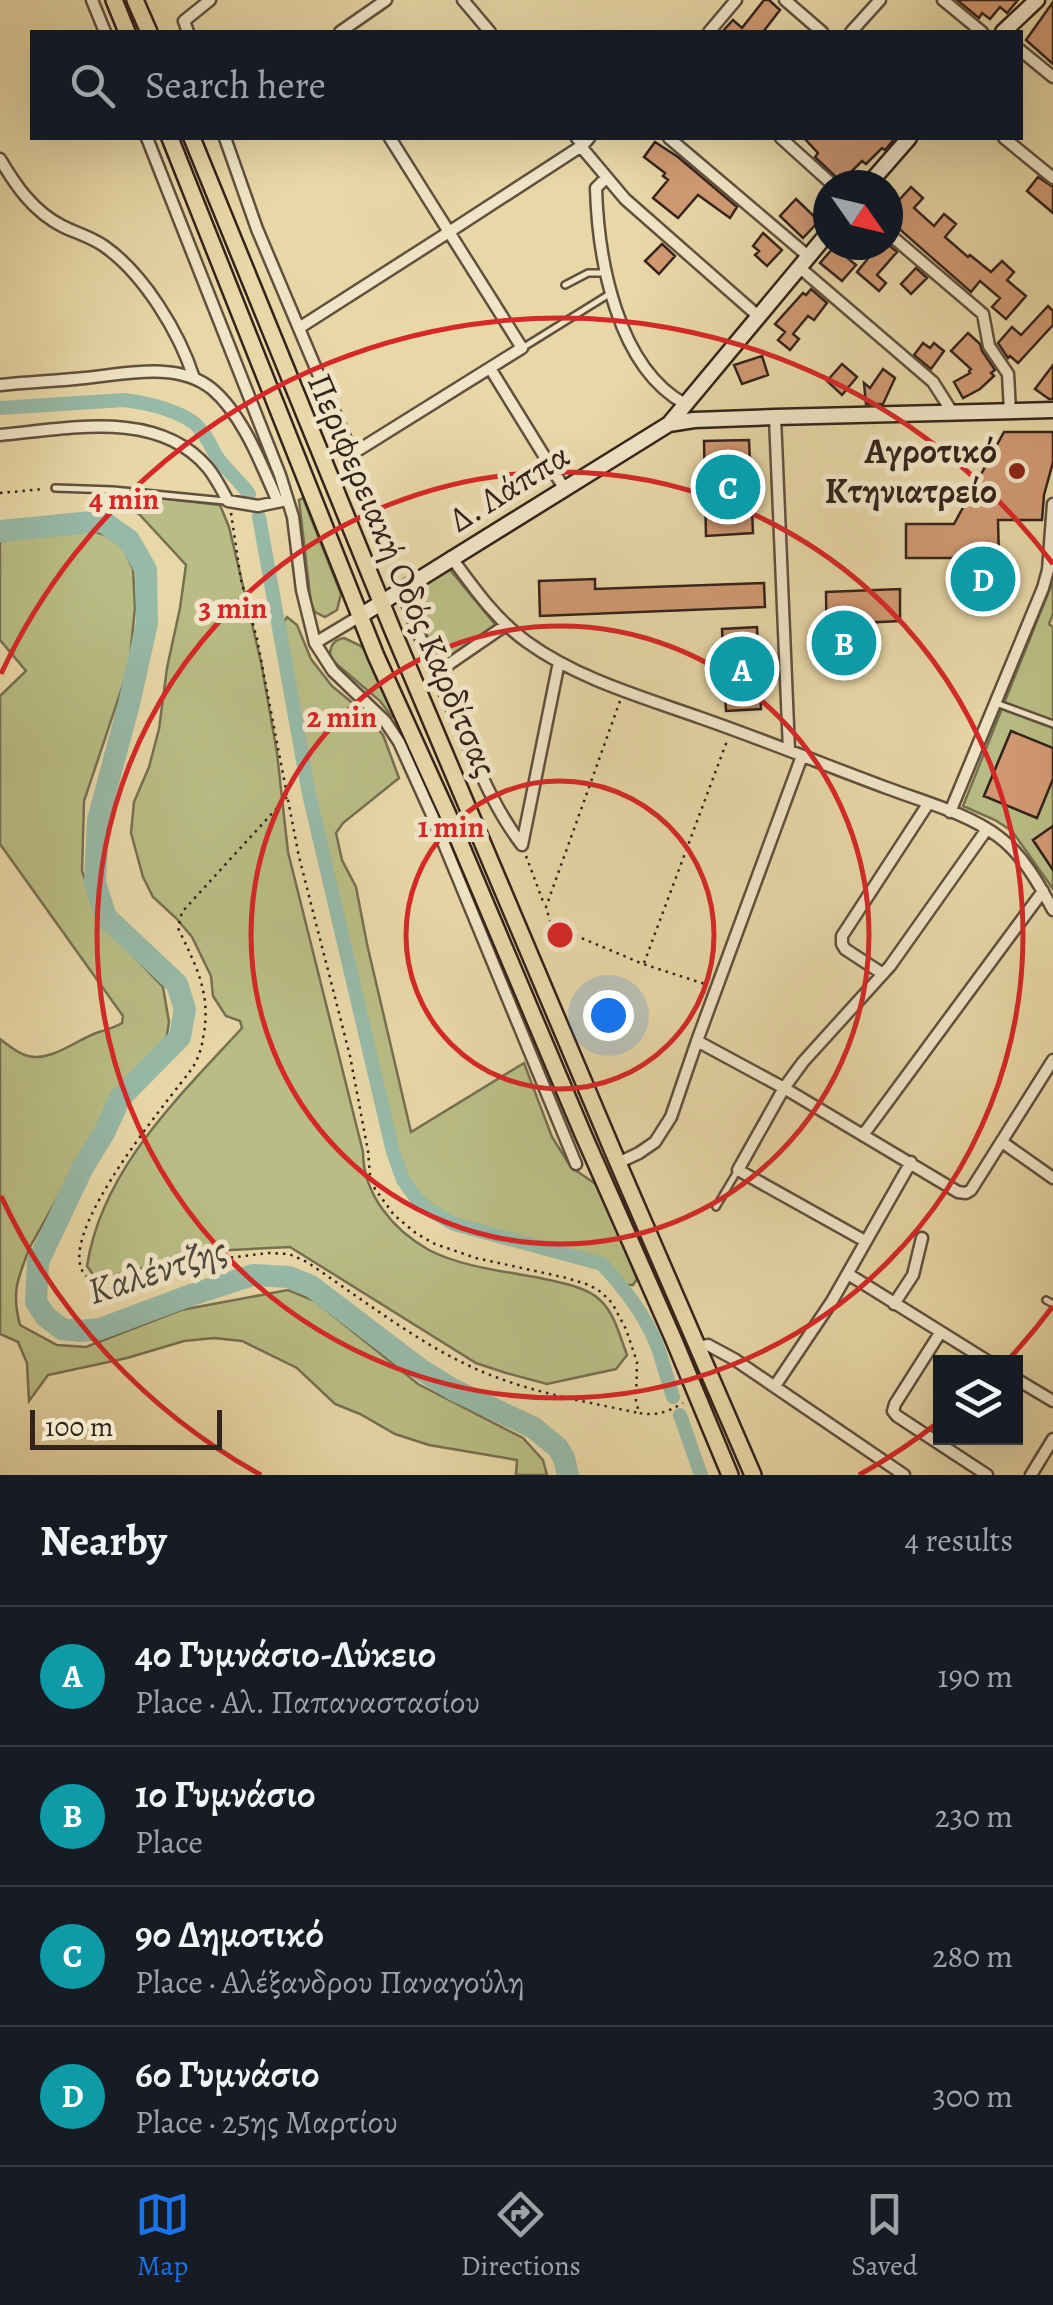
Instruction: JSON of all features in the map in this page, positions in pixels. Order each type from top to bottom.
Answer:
[{"type":"main road","points":[[114,0],[126,30]]},
{"type":"main road","points":[[136,0],[148,30]]},
{"type":"main road","name":"Περιφερειακή Οδός Καρδίτσας","points":[[171,140],[360,616],[450,817],[730,1475]]},
{"type":"main road","name":"Περιφερειακή Οδός Καρδίτσας","points":[[193,140],[380,602],[753,1475]]},
{"type":"street","points":[[92,0],[104,30]]},
{"type":"street","points":[[187,30],[184,21],[210,0]]},
{"type":"street","points":[[343,30],[386,0]]},
{"type":"street","points":[[463,0],[488,30]]},
{"type":"street","points":[[710,30],[736,0]]},
{"type":"street","points":[[786,0],[820,30]]},
{"type":"street","points":[[853,30],[880,0]]},
{"type":"street","points":[[943,0],[980,30]]},
{"type":"street","points":[[1005,30],[1037,0]]},
{"type":"street","points":[[1023,52],[1053,77]]},
{"type":"street","points":[[148,140],[266,437],[298,547],[302,590],[315,643],[333,671],[385,721],[399,742],[576,1164]]},
{"type":"street","points":[[226,140],[257,229],[352,454],[522,348],[391,140]]},
{"type":"street","points":[[298,328],[449,232],[583,140],[584,150],[632,206],[758,315]]},
{"type":"street","points":[[672,140],[933,382],[952,412]]},
{"type":"street","points":[[783,140],[817,170]]},
{"type":"street","points":[[881,170],[907,140]]},
{"type":"street","points":[[1006,140],[1053,178]]},
{"type":"street","points":[[0,159],[22,194],[41,212],[96,241],[124,262],[163,315],[194,378]]},
{"type":"street","points":[[606,178],[596,188],[611,293],[643,364],[661,388],[684,404]]},
{"type":"street","points":[[903,246],[983,314],[989,346],[1008,374],[1010,411]]},
{"type":"street","points":[[669,424],[813,251]]},
{"type":"street","points":[[490,368],[564,488]]},
{"type":"street","points":[[0,385],[122,373],[169,373],[194,378],[216,392],[231,410],[283,500]]},
{"type":"street","points":[[669,424],[1051,408]]},
{"type":"street","points":[[776,418],[788,750]]},
{"type":"street","name":"Δ. Λάππα","points":[[360,616],[669,424]]},
{"type":"street","points":[[0,434],[132,428],[168,439],[198,458],[214,476],[228,502],[258,506],[283,500]]},
{"type":"street","points":[[950,812],[1046,578],[1053,504]]},
{"type":"street","points":[[451,557],[506,626],[559,662],[987,829],[1012,848],[1053,910]]},
{"type":"street","points":[[402,589],[495,804],[522,845]]},
{"type":"street","points":[[315,643],[360,616]]},
{"type":"street","points":[[436,673],[506,626]]},
{"type":"street","points":[[522,845],[559,662]]},
{"type":"street","points":[[618,1163],[640,1154],[661,1136],[672,1118],[802,756]]},
{"type":"street","points":[[882,974],[845,949],[842,936],[928,804]]},
{"type":"street","points":[[865,1241],[738,1170],[784,1088],[912,936],[987,829]]},
{"type":"street","points":[[863,1136],[1043,892]]},
{"type":"street","points":[[697,1041],[958,1192],[966,1193],[1053,1060]]},
{"type":"street","points":[[1002,1142],[1053,1178]]},
{"type":"street","points":[[775,1386],[818,1324],[910,1162]]},
{"type":"street","points":[[894,1304],[913,1275],[922,1238]]},
{"type":"street","points":[[848,1274],[977,1355]]},
{"type":"street","points":[[940,1333],[894,1411],[987,1475]]},
{"type":"street","points":[[699,1346],[708,1345],[722,1352],[904,1475]]},
{"type":"street","points":[[1023,1382],[1053,1401]]},
{"type":"street","points":[[1031,1475],[1053,1439]]},
{"type":"lane","points":[[565,285],[588,273],[606,274]]},
{"type":"lane","points":[[522,348],[611,293]]},
{"type":"lane","points":[[55,488],[228,502]]},
{"type":"lane","points":[[996,703],[1053,724]]},
{"type":"lane","points":[[716,1207],[738,1170]]},
{"type":"path","points":[[0,494],[55,488]]},
{"type":"path","points":[[228,502],[287,797],[352,1068],[375,1189],[394,1216],[435,1244],[476,1258],[567,1278],[600,1292],[626,1329],[637,1362],[639,1413]]},
{"type":"path","points":[[546,907],[624,690]]},
{"type":"path","points":[[644,964],[731,729]]},
{"type":"path","points":[[287,797],[182,912],[178,928],[200,974],[208,1004],[203,1039],[196,1064],[133,1145],[92,1213],[81,1242],[82,1271],[91,1282],[102,1284],[228,1258],[268,1252],[289,1254],[434,1346],[480,1371],[516,1384],[655,1415],[664,1414],[697,1394]]},
{"type":"path","points":[[522,845],[550,921],[560,929],[644,964],[716,988]]},
{"type":"green space","points":[[108,492],[220,505],[229,527],[261,662],[277,753],[288,852],[374,1196],[403,1232],[441,1256],[560,1282],[594,1295],[610,1312],[627,1355],[616,1369],[547,1384],[476,1363],[290,1247],[211,1251],[103,1278],[94,1276],[87,1266],[95,1231],[126,1166],[169,1108],[242,1028],[240,1021],[226,1016],[213,996],[211,976],[192,937],[153,897],[131,833],[134,802],[159,729],[186,565],[139,514],[105,498]]},
{"type":"green space","points":[[303,498],[341,594],[337,610],[325,617],[315,612],[311,604],[299,500]]},
{"type":"green space","points":[[90,530],[108,536],[123,548],[133,569],[135,608],[129,667],[84,801],[82,871],[100,921],[163,987],[169,1022],[166,1041],[122,1083],[30,1247],[17,1285],[20,1325],[57,1345],[86,1347],[181,1310],[288,1290],[315,1301],[418,1384],[523,1438],[543,1460],[547,1475],[516,1475],[517,1460],[429,1445],[395,1434],[335,1404],[297,1368],[242,1341],[184,1341],[48,1375],[29,1401],[27,1363],[18,1342],[0,1334],[0,1039],[24,1055],[46,1056],[119,1025],[123,1016],[0,844],[0,696],[26,671],[0,640],[0,541]]},
{"type":"green space","points":[[446,569],[498,628],[444,664],[425,629],[420,598],[426,582]]},
{"type":"green space","points":[[1053,581],[1053,614],[1049,624],[1053,627],[1053,748],[1011,731],[984,796],[1053,779],[1053,826],[1033,840],[1053,870],[1053,889],[1012,831],[963,806]]},
{"type":"green space","points":[[287,617],[297,625],[311,659],[332,686],[383,735],[399,778],[336,833],[342,860],[356,887],[411,1132],[524,1063],[552,1137],[571,1167],[600,1187],[637,1279],[633,1285],[627,1285],[602,1260],[455,1221],[420,1196],[404,1174],[392,1139],[313,790],[282,624]]},
{"type":"green space","points":[[344,638],[365,651],[395,717],[333,661],[332,646]]},
{"type":"building","points":[[764,0],[780,10],[765,30],[724,30],[733,20],[742,28]]},
{"type":"building","points":[[957,0],[1018,0],[1007,13],[1000,7],[990,19],[982,13],[979,18]]},
{"type":"building","points":[[1053,2],[1053,64],[1026,40]]},
{"type":"building","points":[[806,140],[893,140],[885,150],[882,148],[866,164],[862,161],[853,170],[829,170],[815,157],[818,153]]},
{"type":"building","points":[[655,142],[737,207],[730,218],[698,195],[678,218],[653,198],[668,180],[644,157]]},
{"type":"building","points":[[1038,177],[1053,187],[1053,213],[1027,191]]},
{"type":"building","points":[[911,187],[923,198],[914,208],[934,226],[944,214],[956,224],[945,237],[968,257],[991,272],[1002,261],[1014,272],[1007,280],[1026,296],[1006,319],[992,307],[1000,298],[980,281],[971,292],[903,232],[903,196]]},
{"type":"building","points":[[796,199],[813,215],[813,227],[803,238],[780,216]]},
{"type":"building","points":[[763,233],[782,250],[767,266],[755,255],[759,251],[753,246]]},
{"type":"building","points":[[662,244],[675,256],[659,274],[645,261]]},
{"type":"building","points":[[850,260],[856,265],[842,281],[820,263]]},
{"type":"building","points":[[867,260],[890,260],[877,275],[886,283],[879,291],[857,272]]},
{"type":"building","points":[[916,268],[927,278],[911,294],[901,284]]},
{"type":"building","points":[[811,289],[827,303],[814,320],[808,316],[793,334],[799,339],[790,350],[778,340],[785,332],[775,324]]},
{"type":"building","points":[[1048,306],[1053,311],[1053,325],[1018,363],[1008,358],[998,343],[1012,327],[1021,335]]},
{"type":"building","points":[[968,333],[980,344],[995,370],[980,389],[963,398],[954,382],[971,369],[951,351]]},
{"type":"building","points":[[923,343],[930,348],[934,343],[944,351],[931,369],[914,355]]},
{"type":"building","points":[[762,356],[768,375],[742,384],[734,365]]},
{"type":"building","points":[[842,364],[857,377],[842,395],[827,381]]},
{"type":"building","points":[[1053,365],[1053,399],[1049,399],[1035,389]]},
{"type":"building","points":[[883,369],[895,378],[883,404],[866,404],[864,383],[870,388]]},
{"type":"building","points":[[1004,432],[1053,432],[1053,462],[1042,520],[998,520],[1000,600],[967,602],[966,558],[906,558],[906,524],[954,524]]},
{"type":"building","points":[[749,440],[753,533],[706,536],[704,441]]},
{"type":"building","points":[[595,579],[595,589],[764,583],[765,607],[540,616],[539,581]]},
{"type":"building","points":[[900,589],[900,621],[861,623],[861,663],[827,665],[826,592]]},
{"type":"building","points":[[757,627],[761,709],[726,711],[722,629]]},
{"type":"building","points":[[1011,731],[1053,748],[1053,779],[1037,818],[984,796]]},
{"type":"building","points":[[1053,826],[1053,870],[1033,840]]},
{"type":"waterway","points":[[0,408],[124,400],[170,410],[198,427],[249,494]]},
{"type":"waterway","points":[[259,517],[309,794],[393,1152],[403,1180],[428,1209],[454,1224],[602,1264],[649,1327],[673,1397]]},
{"type":"waterway","name":"Καλέντζης","points":[[0,531],[102,521],[129,540],[146,570],[147,623],[98,820],[95,883],[106,917],[177,984],[185,1009],[180,1037],[120,1098],[83,1167],[38,1262],[36,1302],[46,1317],[62,1329],[81,1331],[100,1329],[253,1275],[289,1277],[311,1286],[452,1389],[534,1428],[558,1448],[568,1475]]},
{"type":"waterway","points":[[680,1415],[701,1475]]},
{"type":"place","name":"Αγροτικό Κτηνιατρείο","points":[[1017,471]]},
{"type":"place","name":"9ο Δημοτικό","points":[[728,487]]},
{"type":"place","name":"6ο Γυμνάσιο","points":[[983,579]]},
{"type":"place","name":"1ο Γυμνάσιο","points":[[844,643]]},
{"type":"place","name":"4ο Γυμνάσιο-Λύκειο","points":[[742,669]]}]
